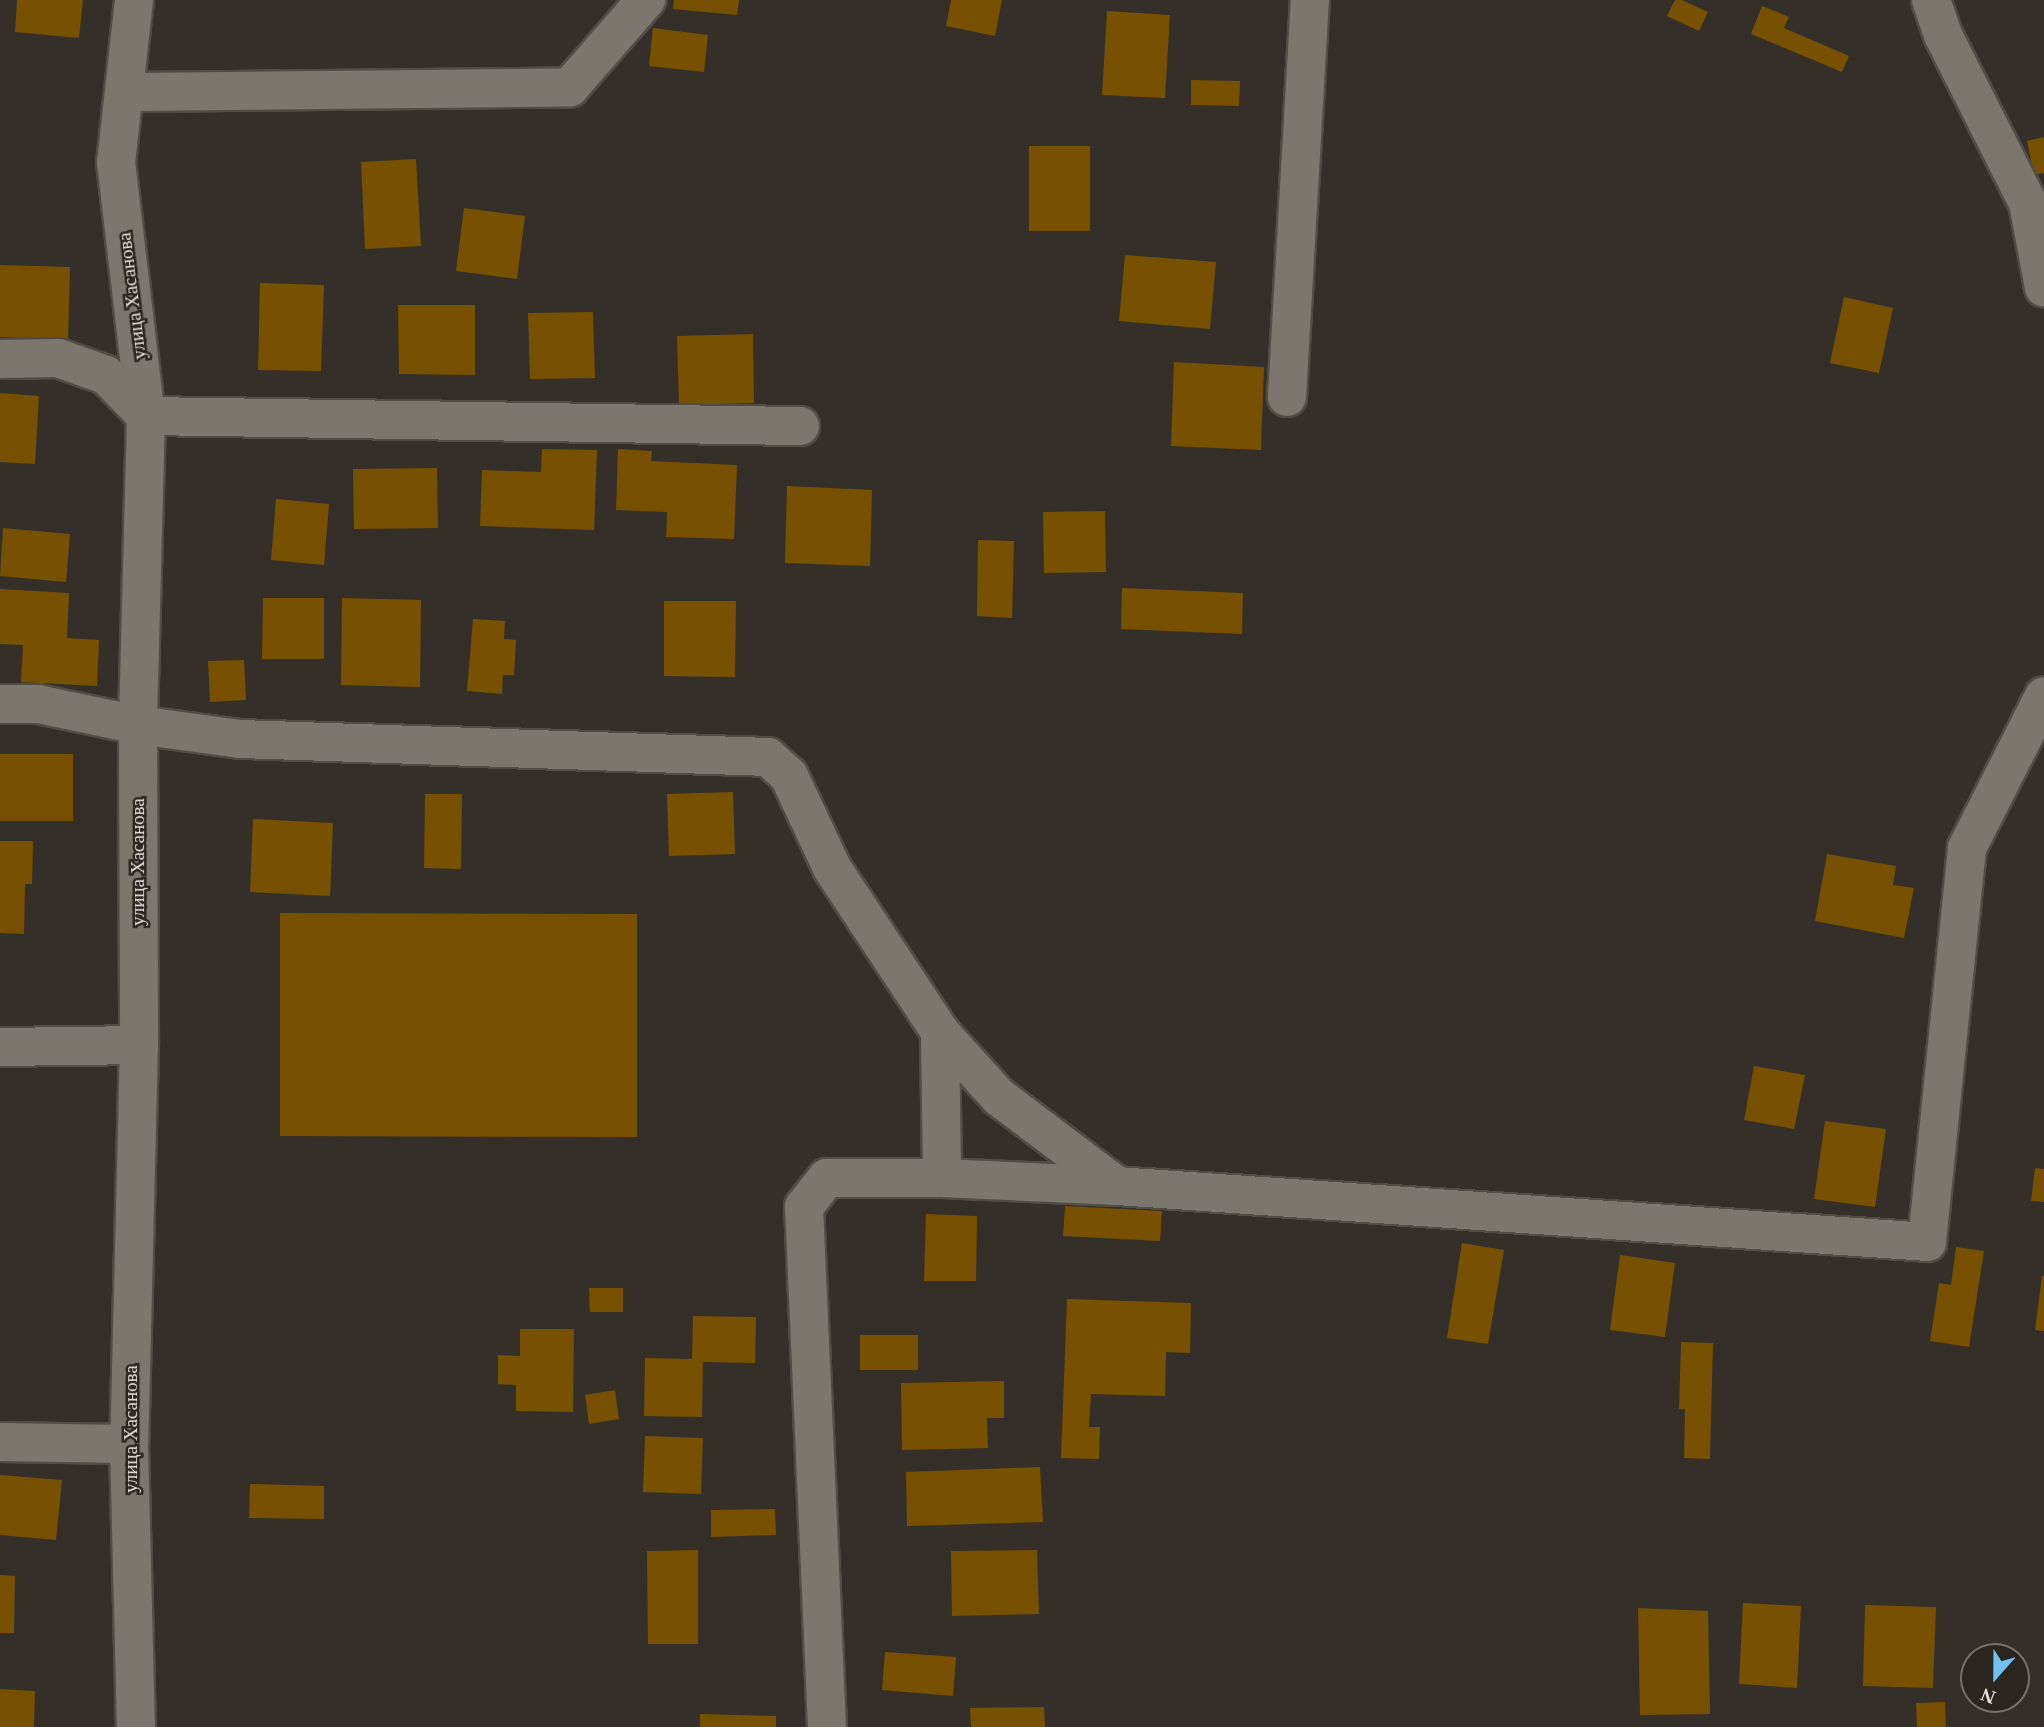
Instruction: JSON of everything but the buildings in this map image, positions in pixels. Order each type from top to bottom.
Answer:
[{"type":"street","name":"улица Хасанова","points":[[134,0],[116,162],[146,416],[138,724],[139,1045],[129,1444],[136,1727]]},
{"type":"street","points":[[125,92],[570,87],[646,0]]},
{"type":"street","points":[[1287,397],[1310,0]]},
{"type":"street","points":[[1931,0],[1943,35],[2036,204],[2044,288]]},
{"type":"street","points":[[0,359],[58,358],[106,375],[146,416],[800,426]]},
{"type":"street","points":[[827,1727],[804,1206],[827,1178],[942,1178],[1117,1186],[1927,1242],[1967,848],[2044,696]]},
{"type":"street","points":[[0,704],[38,704],[138,724],[240,739],[768,757],[789,776],[832,868],[940,1032],[999,1097],[1117,1186]]},
{"type":"street","points":[[940,1032],[942,1178]]},
{"type":"street","points":[[0,1046],[139,1045]]},
{"type":"street","points":[[0,1442],[129,1444]]}]
